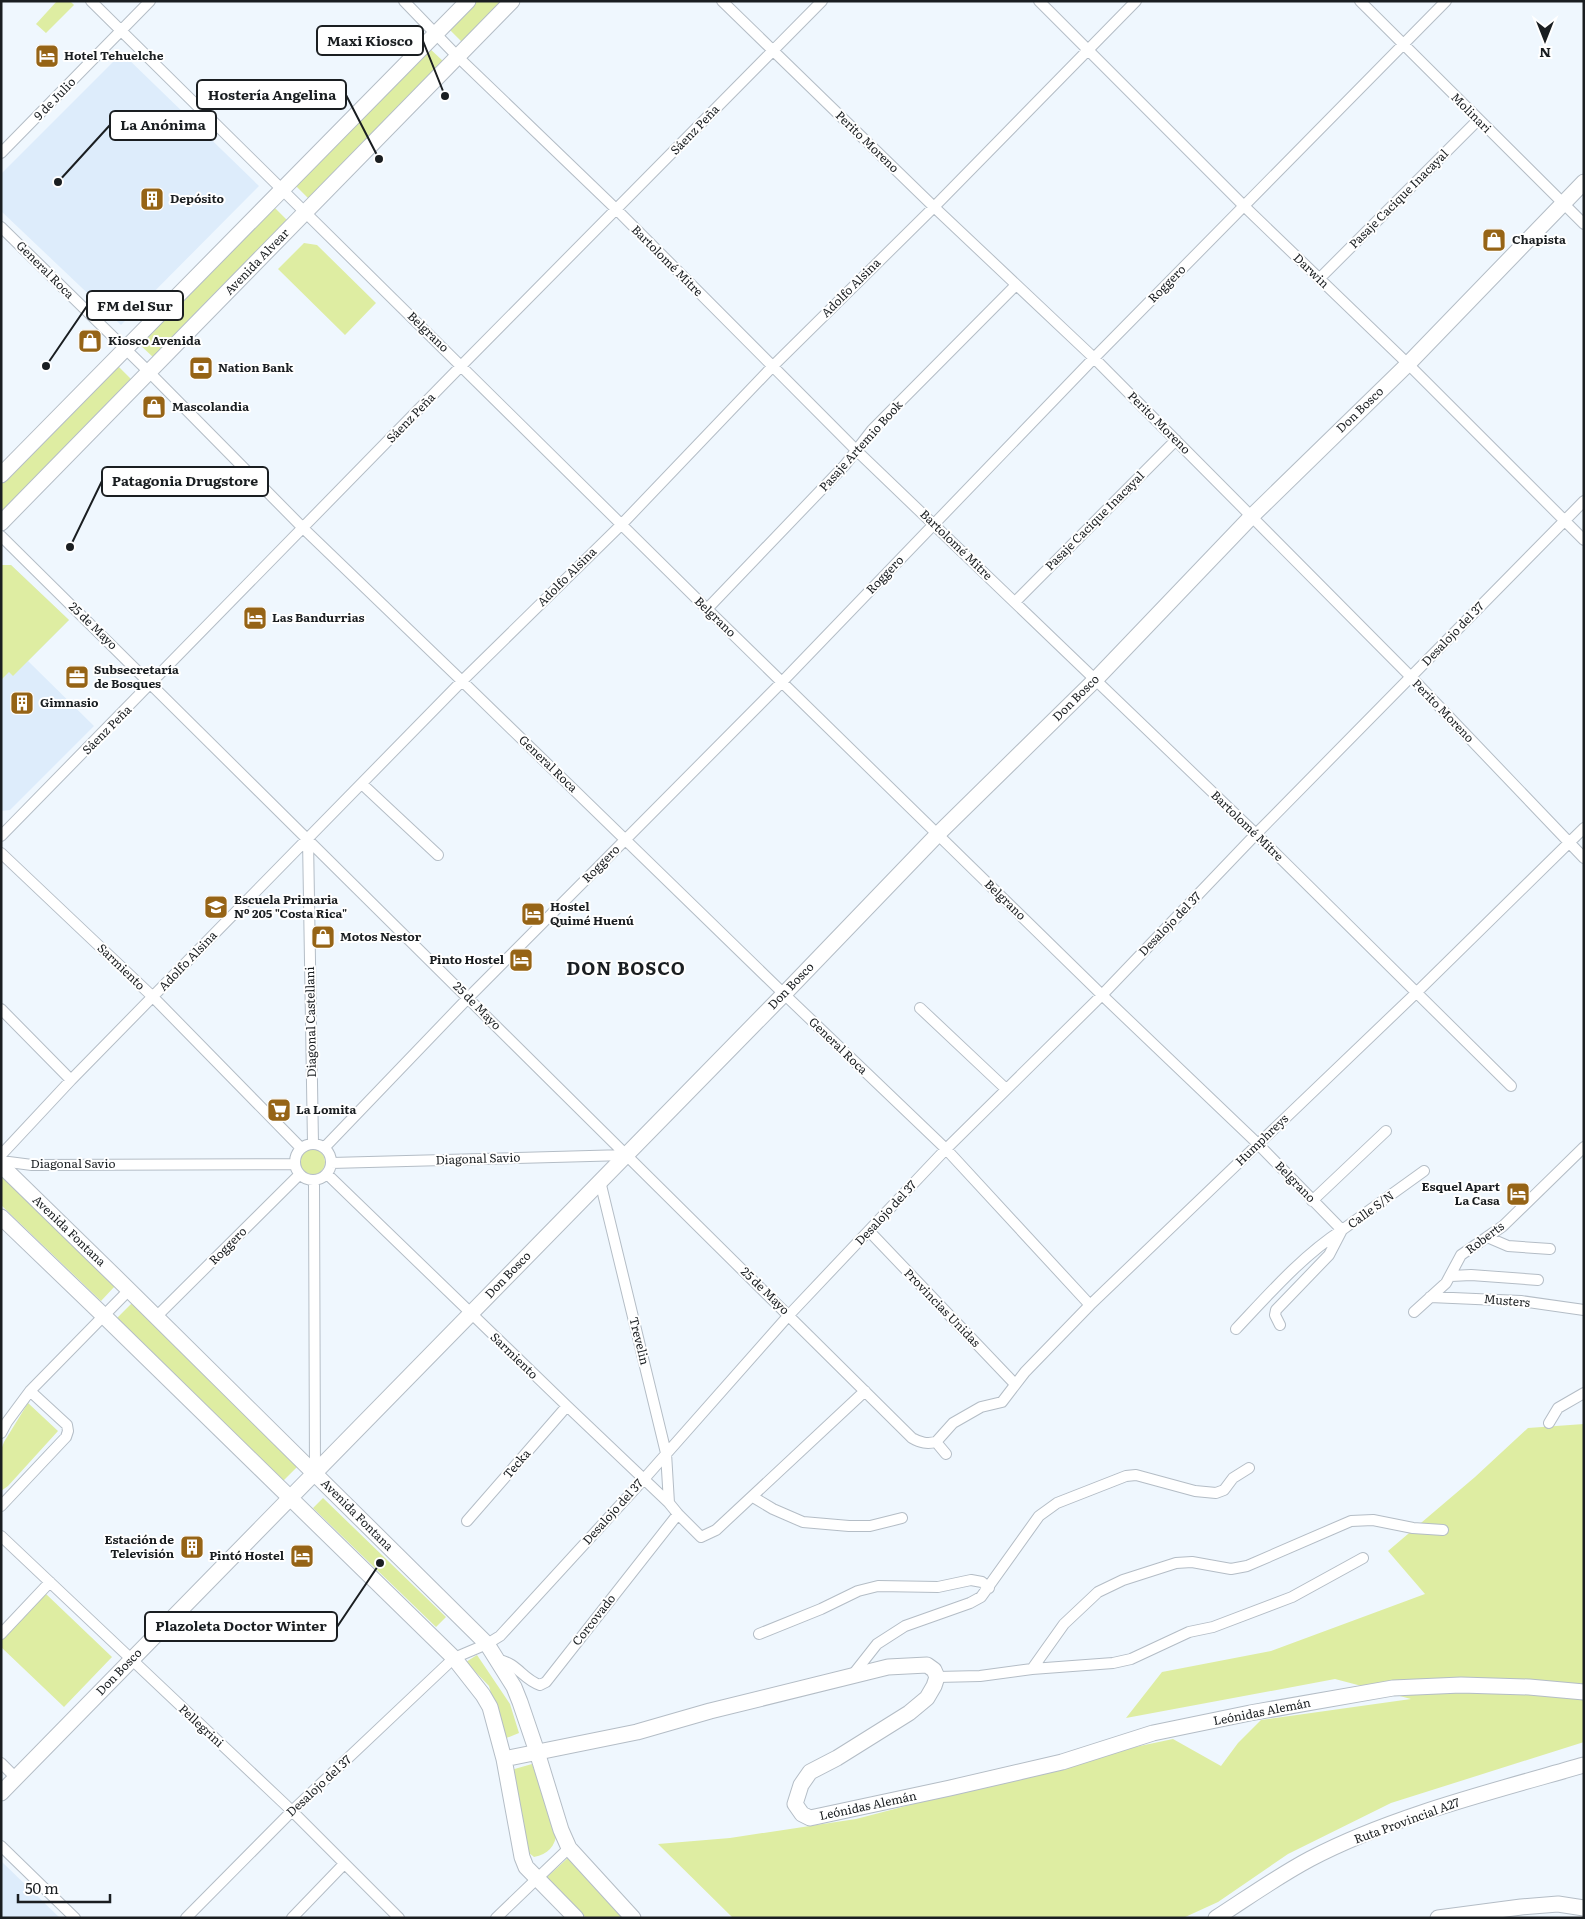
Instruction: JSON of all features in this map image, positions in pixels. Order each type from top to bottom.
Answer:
[{"type":"street","name":"Belgrano","points":[[91,1],[462,365],[707,609],[1258,1144],[1342,1230]]},
{"type":"street","name":"9 de Julio","points":[[1,153],[150,1]]},
{"type":"street","name":"Bartolomé Mitre","points":[[404,1],[458,57],[617,210],[856,450],[1256,834],[1511,1086]]},
{"type":"street","points":[[1,475],[468,1]]},
{"type":"street","name":"Avenida Alvear","points":[[1,523],[512,1]]},
{"type":"street","name":"Perito Moreno","points":[[722,1],[934,207],[1094,358],[1411,678],[1584,858]]},
{"type":"street","name":"Sáenz Peña","points":[[1,836],[822,1]]},
{"type":"street","name":"Darwin","points":[[1039,1],[1245,207],[1408,364],[1584,540]]},
{"type":"street","name":"Adolfo Alsina","points":[[1,1155],[71,1080],[462,681],[622,524],[772,367],[934,207],[1136,1]]},
{"type":"street","name":"Molinari","points":[[1360,1],[1584,224]]},
{"type":"street","name":"Roggero","points":[[324,1148],[468,998],[782,682],[1094,358],[1245,207],[1446,1]]},
{"type":"street","name":"Pasaje Cacique Inacayal","points":[[1319,279],[1478,120]]},
{"type":"street","name":"Don Bosco","points":[[1,1793],[784,994],[938,834],[1096,679],[1250,517],[1408,364],[1584,182]]},
{"type":"street","name":"General Roca","points":[[1,227],[149,372],[303,528],[946,1149],[1090,1305]]},
{"type":"street","name":"Pasaje Artemio Book","points":[[707,609],[844,465],[872,430],[1016,284]]},
{"type":"street","name":"Pasaje Cacique Inacayal","points":[[1015,602],[1176,440]]},
{"type":"street","name":"Desalojo del 37","points":[[186,1918],[292,1811],[454,1658],[487,1644],[500,1636],[644,1479],[789,1314],[946,1149],[1102,994],[1256,834],[1584,501]]},
{"type":"street","name":"25 de Mayo","points":[[1,536],[789,1314],[912,1438],[920,1442],[936,1442]]},
{"type":"street","points":[[362,784],[438,855]]},
{"type":"street","name":"Humphreys","points":[[936,1442],[953,1423],[981,1407],[1002,1402],[1025,1372],[1090,1305],[1416,993],[1584,828]]},
{"type":"street","name":"Diagonal Castellani","points":[[308,839],[313,1144]]},
{"type":"street","name":"Sarmiento","points":[[1,853],[153,997],[301,1148]]},
{"type":"street","points":[[920,1008],[1006,1089]]},
{"type":"street","points":[[1,1009],[71,1080]]},
{"type":"street","points":[[1312,1201],[1386,1131]]},
{"type":"street","points":[[313,1144],[324,1148],[331,1157],[327,1174],[323,1178],[314,1181],[304,1179],[299,1175],[294,1164],[295,1157],[301,1148],[313,1144]]},
{"type":"street","name":"Roberts","points":[[1414,1312],[1452,1276],[1456,1262],[1462,1255],[1502,1226],[1582,1152]]},
{"type":"street","name":"Diagonal Savio","points":[[331,1163],[626,1155]]},
{"type":"street","name":"Diagonal Savio","points":[[1,1161],[32,1165],[294,1164]]},
{"type":"street","name":"Avenida Fontana","points":[[1,1165],[487,1644],[514,1688],[537,1752],[561,1830],[569,1848],[633,1918]]},
{"type":"street","name":"Calle S/N","points":[[1280,1325],[1275,1315],[1276,1310],[1329,1254],[1342,1230],[1424,1171]]},
{"type":"street","name":"Sarmiento","points":[[327,1174],[470,1314],[669,1502],[678,1514],[702,1537],[716,1530],[752,1497]]},
{"type":"street","name":"Roggero","points":[[156,1317],[299,1175]]},
{"type":"street","points":[[314,1181],[315,1474]]},
{"type":"street","name":"Trevelin","points":[[600,1181],[666,1453],[669,1502]]},
{"type":"street","points":[[1,1218],[454,1658],[490,1707],[504,1759],[522,1857],[526,1867],[576,1918]]},
{"type":"street","points":[[1236,1329],[1279,1284],[1327,1240],[1342,1230]]},
{"type":"street","name":"Provincias Unidas","points":[[869,1231],[1015,1384]]},
{"type":"street","points":[[1487,1237],[1508,1246],[1550,1248]]},
{"type":"street","points":[[1452,1276],[1471,1275],[1538,1280]]},
{"type":"street","points":[[1,1434],[7,1422],[30,1391],[129,1290]]},
{"type":"street","name":"Musters","points":[[1430,1297],[1521,1301],[1584,1310]]},
{"type":"street","points":[[1,1506],[66,1437],[68,1431],[67,1425],[30,1391]]},
{"type":"street","points":[[865,1391],[752,1497],[772,1509],[803,1522],[870,1526],[902,1518]]},
{"type":"street","points":[[1549,1423],[1558,1408],[1584,1393]]},
{"type":"street","name":"Tecka","points":[[467,1521],[567,1406]]},
{"type":"street","points":[[936,1442],[946,1454]]},
{"type":"street","points":[[850,1677],[877,1644],[905,1626],[970,1603],[981,1596],[989,1588],[1028,1529],[1039,1516],[1057,1503],[1126,1476],[1136,1475],[1153,1478],[1195,1491],[1216,1493],[1224,1490],[1233,1478],[1249,1468]]},
{"type":"street","name":"Corcovado","points":[[498,1660],[509,1662],[533,1682],[540,1685],[546,1682],[678,1514]]},
{"type":"street","points":[[1032,1669],[1064,1624],[1098,1592],[1123,1580],[1176,1563],[1192,1562],[1230,1569],[1247,1566],[1351,1521],[1373,1520],[1413,1528],[1443,1530]]},
{"type":"street","name":"Pellegrini","points":[[1,1536],[292,1811],[397,1917]]},
{"type":"street","points":[[504,1759],[637,1732],[702,1713],[888,1667],[927,1665],[934,1670],[937,1677],[980,1676],[1032,1669],[1113,1663],[1131,1659],[1188,1632],[1213,1627],[1292,1597],[1363,1558]]},
{"type":"street","points":[[759,1634],[821,1609],[858,1591],[878,1586],[938,1587],[971,1580],[982,1582],[989,1588]]},
{"type":"street","points":[[1,1634],[50,1582]]},
{"type":"street","name":"Leónidas Alemán","points":[[937,1677],[927,1698],[909,1713],[837,1758],[810,1772],[801,1785],[795,1804],[802,1814],[810,1818],[950,1788],[1062,1762],[1163,1731],[1250,1713],[1392,1688],[1461,1685],[1529,1687],[1584,1692]]},
{"type":"street","points":[[1,1763],[16,1778]]},
{"type":"street","name":"Ruta Provincial A27","points":[[1216,1918],[1310,1859],[1380,1828],[1474,1797],[1584,1765]]},
{"type":"street","points":[[1,1846],[75,1918]]},
{"type":"street","points":[[496,1918],[569,1848]]},
{"type":"street","points":[[292,1918],[344,1864]]},
{"type":"street","points":[[1438,1918],[1540,1905],[1558,1904],[1584,1908]]},
{"type":"shaded area","points":[[122,53],[259,186],[121,325],[1,211],[1,174]]},
{"type":"shaded area","points":[[1,565],[11,565],[69,620],[28,661],[94,726],[10,810],[1,811]]},
{"type":"shaded area","points":[[1,1861],[60,1918],[1,1918]]},
{"type":"green space","points":[[57,1],[70,1],[74,5],[46,33],[36,24]]},
{"type":"green space","points":[[474,1],[504,1],[463,43],[448,28]]},
{"type":"green space","points":[[428,47],[444,62],[309,199],[294,184]]},
{"type":"green space","points":[[273,206],[288,221],[154,358],[138,343]]},
{"type":"green space","points":[[304,243],[317,245],[376,303],[345,335],[278,269]]},
{"type":"green space","points":[[117,365],[132,380],[1,514],[1,483]]},
{"type":"green space","points":[[1,565],[11,565],[69,620],[13,676],[9,672],[1,680]]},
{"type":"green space","points":[[312,1149],[321,1153],[325,1162],[321,1171],[312,1175],[303,1171],[299,1162],[303,1153]]},
{"type":"green space","points":[[3,1177],[115,1286],[101,1301],[1,1205],[1,1179]]},
{"type":"green space","points":[[132,1303],[298,1466],[283,1481],[117,1318]]},
{"type":"green space","points":[[28,1403],[58,1431],[8,1486],[1,1491],[1,1450]]},
{"type":"green space","points":[[1584,1424],[1584,1742],[1391,1803],[1288,1854],[1218,1902],[1183,1918],[733,1918],[658,1844],[730,1838],[856,1819],[910,1805],[1026,1770],[1173,1739],[1221,1766],[1238,1743],[1261,1720],[1411,1699],[1335,1679],[1126,1718],[1162,1672],[1271,1651],[1425,1594],[1388,1551],[1475,1477],[1528,1428]]},
{"type":"green space","points":[[323,1498],[446,1617],[436,1627],[313,1508]]},
{"type":"green space","points":[[46,1594],[112,1657],[64,1707],[1,1647],[1,1641]]},
{"type":"green space","points":[[477,1655],[510,1704],[519,1733],[504,1739],[489,1686],[466,1662]]},
{"type":"green space","points":[[532,1764],[557,1832],[553,1846],[547,1852],[534,1857],[524,1849],[511,1770]]},
{"type":"green space","points":[[569,1857],[626,1918],[586,1918],[546,1878]]},
{"type":"place","name":"Hotel Tehuelche","points":[[47,56]]},
{"type":"place","name":"Maxi Kiosco","points":[[445,96]]},
{"type":"place","name":"Hostería Angelina","points":[[379,159]]},
{"type":"place","name":"La Anónima","points":[[58,182]]},
{"type":"place","name":"Depósito","points":[[152,199]]},
{"type":"place","name":"Chapista","points":[[1494,240]]},
{"type":"place","name":"Kiosco Avenida","points":[[90,341]]},
{"type":"place","name":"FM del Sur","points":[[46,366]]},
{"type":"place","name":"Nation Bank","points":[[201,368]]},
{"type":"place","name":"Mascolandia","points":[[154,407]]},
{"type":"place","name":"Patagonia Drugstore","points":[[70,547]]},
{"type":"place","name":"Las Bandurrias","points":[[255,618]]},
{"type":"place","name":"Subsecretaría de Bosques","points":[[77,677]]},
{"type":"place","name":"Gimnasio","points":[[22,703]]},
{"type":"place","name":"Escuela Primaria Nº 205 \"Costa Rica\"","points":[[216,907]]},
{"type":"place","name":"Hostel Quimé Huenú","points":[[533,914]]},
{"type":"place","name":"Motos Nestor","points":[[323,937]]},
{"type":"place","name":"Pinto Hostel","points":[[521,960]]},
{"type":"place","name":"La Lomita","points":[[279,1110]]},
{"type":"place","name":"Esquel Apart La Casa","points":[[1518,1194]]},
{"type":"place","name":"Estación de Televisión","points":[[192,1547]]},
{"type":"place","name":"Pintó Hostel","points":[[302,1556]]},
{"type":"place","name":"Plazoleta Doctor Winter","points":[[380,1563]]},
{"type":"district","name":"DON BOSCO","points":[[626,969]]}]
